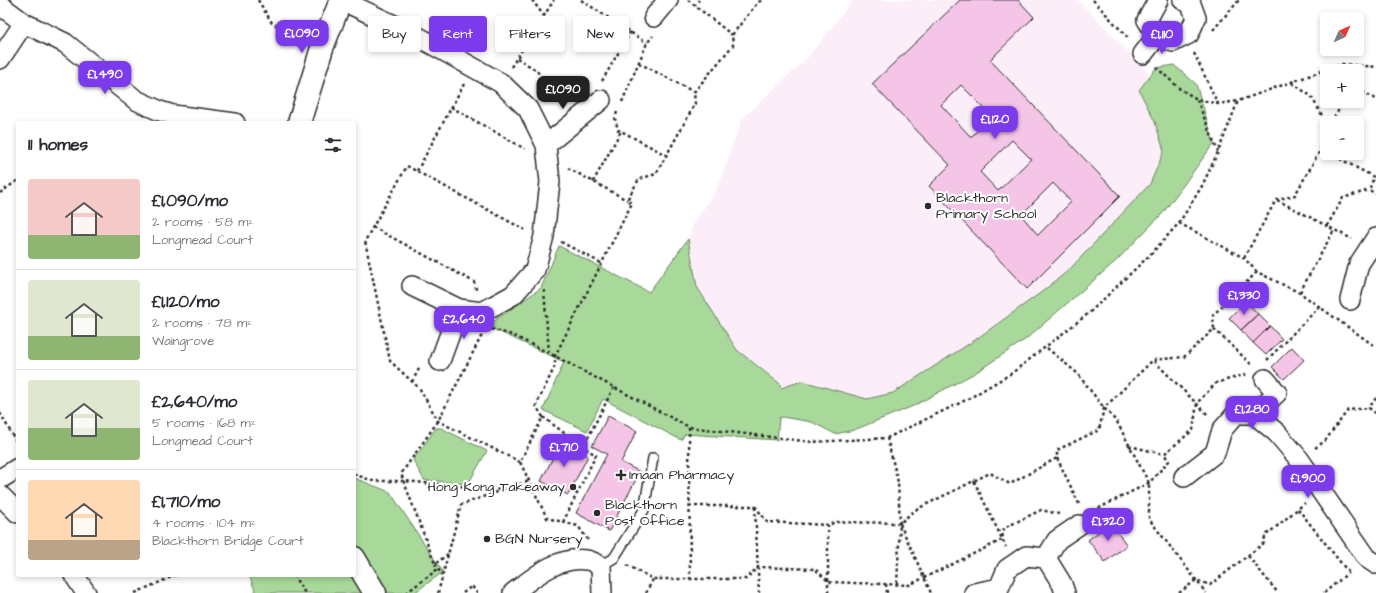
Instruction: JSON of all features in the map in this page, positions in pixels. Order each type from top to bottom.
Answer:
[{"type":"street","points":[[300,121],[322,48],[341,0],[415,35],[473,66],[501,83],[528,110],[546,145],[550,182],[544,236],[535,270],[513,295],[482,312],[459,309],[412,286]]},
{"type":"street","points":[[655,25],[668,0]]},
{"type":"street","points":[[1156,0],[1147,20],[1158,36],[1173,42],[1189,34],[1196,18],[1190,1]]},
{"type":"street","points":[[0,5],[24,23],[65,43],[157,117],[173,114],[221,121]]},
{"type":"street","points":[[0,59],[24,23]]},
{"type":"street","points":[[1142,54],[1158,36]]},
{"type":"street","points":[[546,145],[601,100]]},
{"type":"street","points":[[1350,300],[1359,264],[1372,243]]},
{"type":"street","points":[[440,361],[459,309]]},
{"type":"street","points":[[1254,414],[1277,393],[1260,371]]},
{"type":"street","points":[[1184,477],[1215,453],[1222,430],[1236,414],[1254,414],[1277,432],[1299,459],[1372,561]]},
{"type":"street","points":[[0,479],[16,469]]},
{"type":"street","points":[[0,495],[16,511]]},
{"type":"street","points":[[1046,558],[1057,540],[1084,516]]},
{"type":"street","points":[[974,593],[999,588],[1007,569],[1026,556],[1046,558]]},
{"type":"street","points":[[1046,558],[1062,584],[1064,593]]},
{"type":"street","points":[[513,593],[541,572],[564,560],[607,562],[602,593]]},
{"type":"street","points":[[356,561],[375,593]]},
{"type":"street","points":[[75,577],[86,593]]},
{"type":"lane","points":[[607,562],[644,510],[653,458]]},
{"type":"path","points":[[258,0],[272,23],[322,48]]},
{"type":"path","points":[[532,0],[544,16],[554,0]]},
{"type":"path","points":[[581,0],[631,31],[647,43]]},
{"type":"path","points":[[687,0],[732,35]]},
{"type":"path","points":[[694,6],[699,0]]},
{"type":"path","points":[[563,522],[596,455],[543,417],[536,406],[555,366],[555,356],[632,203],[627,200],[639,179],[656,174],[695,104],[694,92],[733,45],[732,35],[758,2],[764,0]]},
{"type":"path","points":[[1093,0],[1142,54],[1180,89],[1197,99],[1218,104],[1238,101],[1320,72]]},
{"type":"path","points":[[621,104],[655,25]]},
{"type":"path","points":[[631,31],[601,83],[593,91],[615,118],[618,130],[666,155]]},
{"type":"path","points":[[1193,51],[1218,104]]},
{"type":"path","points":[[501,83],[521,52]]},
{"type":"path","points":[[517,58],[536,70],[577,119]]},
{"type":"path","points":[[639,63],[694,92]]},
{"type":"path","points":[[416,171],[473,66]]},
{"type":"path","points":[[1364,66],[1376,67]]},
{"type":"path","points":[[1292,83],[1311,96],[1322,116]]},
{"type":"path","points":[[1364,93],[1376,99]]},
{"type":"path","points":[[1197,99],[1218,152]]},
{"type":"path","points":[[442,575],[434,564],[401,474],[438,422],[485,328],[512,335],[689,427],[812,442],[887,438],[968,400],[1012,373],[1047,348],[1089,313],[1152,252],[1179,223],[1202,186],[1218,152],[1238,101]]},
{"type":"path","points":[[615,118],[618,111]]},
{"type":"path","points":[[593,182],[621,131]]},
{"type":"path","points":[[1244,258],[1276,200],[1295,195],[1320,151]]},
{"type":"path","points":[[1343,160],[1374,177],[1369,190]]},
{"type":"path","points":[[601,263],[555,239],[530,232],[407,166],[365,241],[390,361],[420,389],[438,422],[520,462],[547,518],[578,526],[593,548],[607,562],[653,579],[746,579],[758,567],[815,569],[828,582],[909,585],[1002,540]]},
{"type":"path","points":[[0,193],[16,181]]},
{"type":"path","points":[[1327,226],[1343,198],[1369,190],[1376,194]]},
{"type":"path","points":[[1276,200],[1334,230],[1372,243]]},
{"type":"path","points":[[1179,223],[1244,258],[1257,272],[1300,293],[1376,347]]},
{"type":"path","points":[[372,227],[474,282],[482,312]]},
{"type":"path","points":[[1300,293],[1334,230]]},
{"type":"path","points":[[535,270],[543,274],[549,353]]},
{"type":"path","points":[[1257,272],[1213,315],[1214,329],[1260,371]]},
{"type":"path","points":[[1164,454],[1193,430],[1197,403],[1216,383],[1260,371],[1320,306]]},
{"type":"path","points":[[1129,446],[1164,454],[1169,461],[1149,483],[1084,516],[1057,458],[1057,450],[1099,430],[1104,408],[1154,360],[1184,357],[1214,329]]},
{"type":"path","points":[[1047,348],[1077,373],[1104,408],[1117,422],[1149,483],[1149,519],[1206,593]]},
{"type":"path","points":[[1154,360],[1222,430]]},
{"type":"path","points":[[583,447],[614,387]]},
{"type":"path","points":[[1369,408],[1376,398]]},
{"type":"path","points":[[1299,459],[1325,441],[1348,410],[1369,408],[1376,414]]},
{"type":"path","points":[[0,413],[16,441]]},
{"type":"path","points":[[520,462],[543,417]]},
{"type":"path","points":[[689,427],[690,579]]},
{"type":"path","points":[[887,438],[898,482],[900,524],[897,584]]},
{"type":"path","points":[[755,506],[767,522],[828,526],[836,522],[900,524],[916,510],[990,473],[1010,484],[1057,458]]},
{"type":"path","points":[[356,475],[374,481],[404,481],[501,490]]},
{"type":"path","points":[[438,593],[461,505],[529,481]]},
{"type":"path","points":[[974,481],[1014,564]]},
{"type":"path","points":[[1196,580],[1210,585],[1264,543],[1265,536],[1321,490]]},
{"type":"path","points":[[1073,508],[1079,504]]},
{"type":"path","points":[[689,506],[755,506]]},
{"type":"path","points":[[755,506],[759,593]]},
{"type":"path","points":[[1298,509],[1349,573]]},
{"type":"path","points":[[1002,540],[1004,528],[1042,510],[1060,514],[1066,511]]},
{"type":"path","points":[[900,524],[931,593]]},
{"type":"path","points":[[828,526],[828,593]]},
{"type":"path","points":[[434,564],[448,554]]},
{"type":"path","points":[[1248,556],[1278,593]]},
{"type":"path","points":[[1324,593],[1349,573],[1372,561]]},
{"type":"path","points":[[406,593],[438,569]]},
{"type":"path","points":[[134,593],[171,577]]},
{"type":"path","points":[[294,577],[306,593]]},
{"type":"path","points":[[646,593],[653,579]]},
{"type":"path","points":[[1179,593],[1196,580]]},
{"type":"path","points":[[886,584],[887,593]]},
{"type":"path","points":[[463,593],[472,586],[477,593]]},
{"type":"shaded area","name":"Blackthorn Primary School","points":[[853,0],[1078,0],[1149,73],[1192,153],[984,355],[843,418],[780,384],[737,350],[697,287],[688,239],[695,221],[716,191],[742,119],[809,56]]},
{"type":"green space","points":[[1174,65],[1196,84],[1214,143],[1163,213],[1116,261],[1026,339],[975,373],[911,407],[854,430],[835,434],[812,422],[782,417],[779,418],[777,440],[685,434],[681,440],[603,399],[587,431],[543,410],[564,362],[487,326],[541,288],[559,246],[649,292],[688,239],[697,287],[737,350],[780,384],[781,388],[802,381],[867,399],[893,393],[975,340],[1043,291],[1069,270],[1150,184],[1164,151],[1155,122],[1139,90],[1156,68]]},
{"type":"green space","points":[[436,428],[441,428],[487,451],[468,484],[424,480],[413,460]]},
{"type":"green space","points":[[356,479],[390,492],[443,572],[414,593],[256,593],[250,577],[356,577]]},
{"type":"building","name":"Blackthorn Primary School","points":[[960,0],[1018,0],[1034,17],[990,60],[1120,196],[1027,289],[929,186],[950,165],[872,84]],"holes":[[[961,85],[992,116],[971,137],[941,105]],[[1012,140],[1031,159],[998,191],[980,172]],[[1053,183],[1071,202],[1038,235],[1021,215]]]},
{"type":"building","points":[[1246,301],[1258,314],[1241,330],[1229,318]]},
{"type":"building","points":[[1258,314],[1270,326],[1253,343],[1241,330]]},
{"type":"building","points":[[1270,326],[1282,339],[1266,355],[1253,343]]},
{"type":"building","points":[[1292,347],[1304,360],[1284,379],[1272,367]]},
{"type":"building","points":[[608,416],[637,431],[621,462],[640,472],[609,531],[576,513],[607,454],[592,446]]},
{"type":"building","points":[[561,442],[588,456],[568,495],[541,481]]},
{"type":"building","points":[[1110,523],[1127,545],[1105,562],[1088,540]]},
{"type":"place","name":"Blackthorn Primary School","points":[[928,206]]},
{"type":"place","name":"Imaan Pharmacy","points":[[621,475]]},
{"type":"place","name":"Hong Kong Takeaway","points":[[573,487]]},
{"type":"place","name":"Blackthorn Post Office","points":[[597,513]]},
{"type":"place","name":"BGN Nursery","points":[[487,539]]}]
